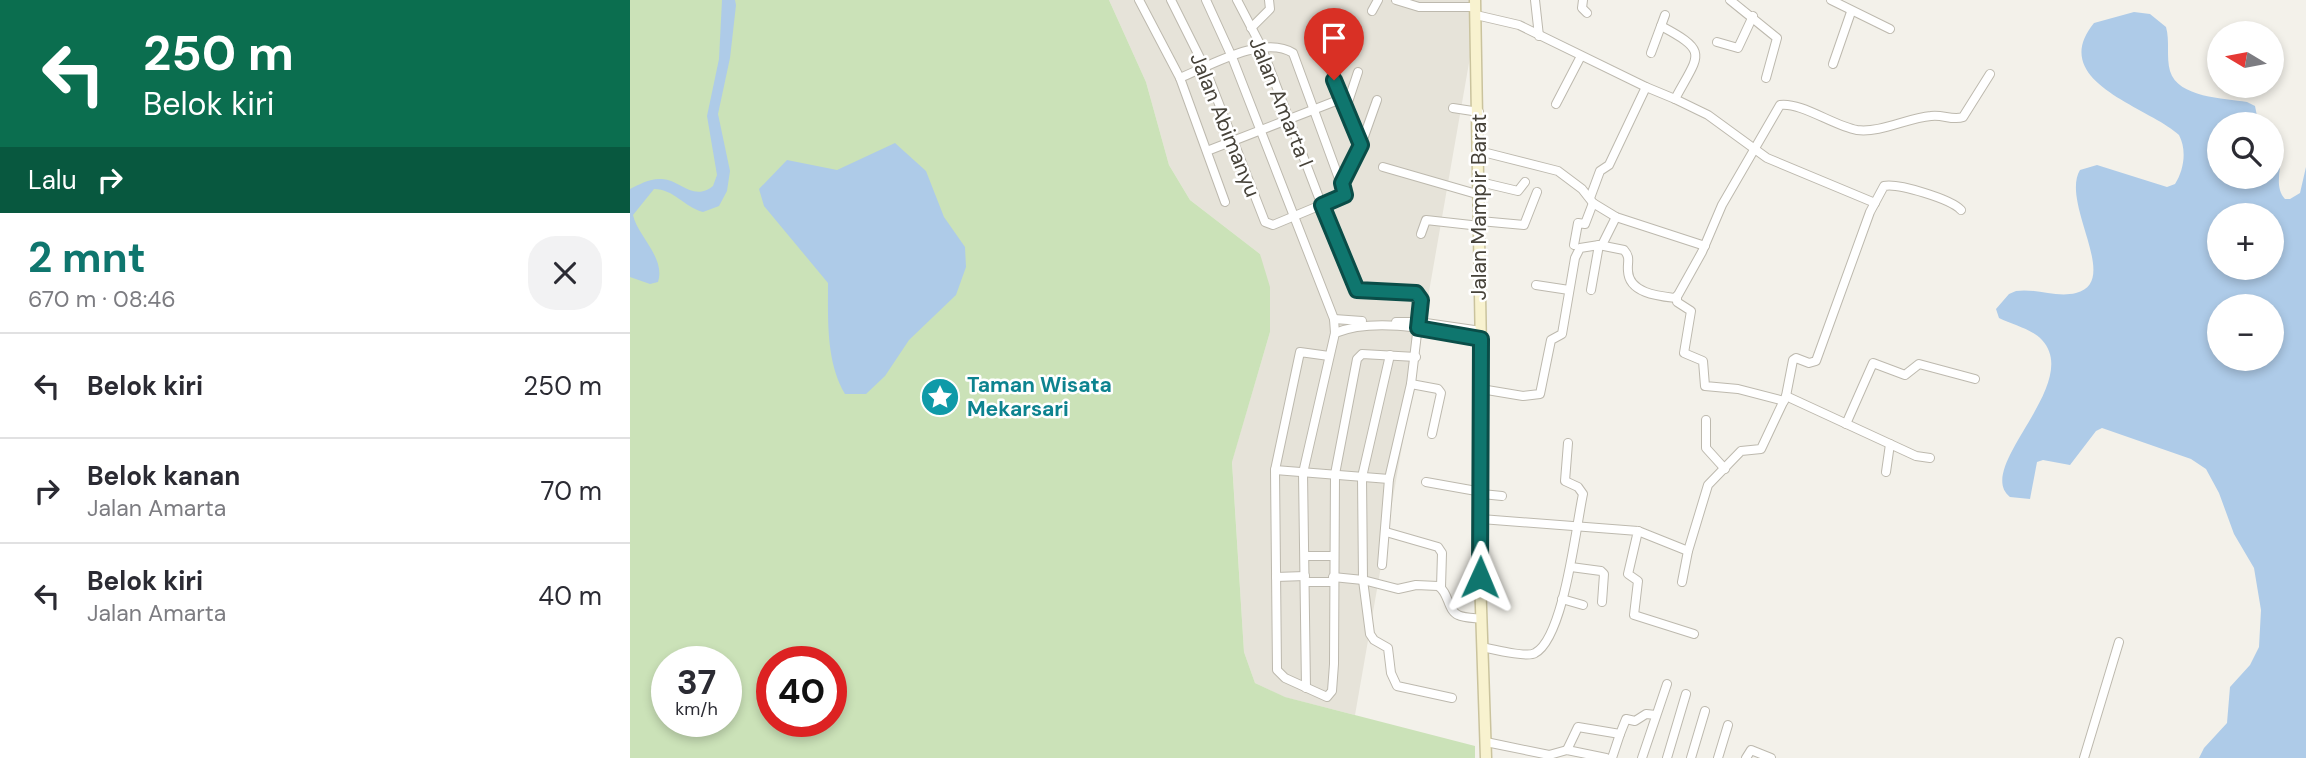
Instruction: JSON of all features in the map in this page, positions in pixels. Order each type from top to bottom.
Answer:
[{"type":"street","points":[[1139,0],[1180,78],[1225,201]]},
{"type":"street","name":"Jalan Abimanyu","points":[[1171,0],[1205,68],[1265,222],[1273,225],[1294,217]]},
{"type":"street","points":[[1206,0],[1232,57],[1334,318],[1335,333],[1303,473],[1306,688]]},
{"type":"street","name":"Jalan Amarta I","points":[[1237,0],[1261,46],[1357,290],[1416,293],[1421,300],[1418,325]]},
{"type":"street","points":[[1251,28],[1270,9],[1269,0]]},
{"type":"street","points":[[1372,11],[1378,0]]},
{"type":"street","points":[[1396,0],[1419,7],[1475,7],[1519,25],[1708,116],[1754,149],[1796,172],[1875,203]]},
{"type":"street","points":[[1535,0],[1539,36]]},
{"type":"street","points":[[1583,0],[1582,8],[1587,13]]},
{"type":"street","points":[[1730,0],[1753,16],[1778,41],[1766,78]]},
{"type":"street","points":[[1831,0],[1890,29]]},
{"type":"street","name":"Jalan Mampir Barat","points":[[1475,7],[1480,182],[1482,647],[1486,750]]},
{"type":"street","points":[[1833,64],[1851,12]]},
{"type":"street","points":[[1651,53],[1665,15]]},
{"type":"street","points":[[1717,42],[1738,48],[1753,16]]},
{"type":"street","points":[[1661,26],[1690,41],[1696,55],[1675,99]]},
{"type":"street","points":[[1180,78],[1261,46],[1285,49],[1293,53],[1345,195],[1294,217]]},
{"type":"street","points":[[1556,104],[1581,56]]},
{"type":"street","points":[[1327,62],[1361,145]]},
{"type":"street","points":[[1343,103],[1358,72]]},
{"type":"street","points":[[1930,458],[1916,456],[1785,398],[1705,386],[1703,361],[1684,353],[1690,311],[1677,302],[1677,296],[1705,246],[1722,205],[1780,106],[1797,108],[1858,130],[1875,129],[1929,116],[1958,119],[1963,117],[1990,74]]},
{"type":"street","points":[[1574,245],[1578,223],[1585,224],[1600,171],[1609,165],[1646,88]]},
{"type":"street","points":[[1342,183],[1361,145],[1377,100]]},
{"type":"street","points":[[1207,151],[1314,109],[1343,103]]},
{"type":"street","points":[[1453,108],[1479,111]]},
{"type":"street","points":[[1479,151],[1558,171],[1591,201],[1616,217],[1705,246]]},
{"type":"street","points":[[1383,167],[1480,195]]},
{"type":"street","points":[[1480,182],[1518,191],[1525,182]]},
{"type":"street","points":[[1682,582],[1688,551],[1708,485],[1741,451],[1761,449],[1785,398],[1793,359],[1809,363],[1816,361],[1875,203],[1884,186],[1919,192],[1957,205],[1961,210]]},
{"type":"street","points":[[1421,234],[1426,220],[1524,225],[1537,192]]},
{"type":"street","points":[[1591,290],[1600,245],[1616,217]]},
{"type":"street","points":[[1481,389],[1523,396],[1540,394],[1551,340],[1562,334],[1578,251],[1600,245],[1624,250],[1629,260],[1631,282],[1638,288],[1659,296],[1677,296]]},
{"type":"street","points":[[1536,285],[1569,290]]},
{"type":"street","points":[[1334,318],[1353,323],[1418,325],[1481,335]]},
{"type":"street","points":[[1335,333],[1353,323]]},
{"type":"street","points":[[1382,565],[1389,479],[1411,384],[1418,325]]},
{"type":"street","points":[[1329,356],[1300,352],[1275,470],[1278,670],[1285,678],[1327,696],[1332,691],[1335,474],[1358,356],[1416,357]]},
{"type":"street","points":[[1390,355],[1362,477],[1363,580],[1370,634],[1374,640],[1388,648],[1391,673],[1397,687],[1452,698]]},
{"type":"street","points":[[1846,424],[1873,363],[1905,375],[1919,364],[1975,379]]},
{"type":"street","points":[[1411,384],[1438,389],[1441,393],[1432,434]]},
{"type":"street","points":[[1706,420],[1706,448],[1725,469]]},
{"type":"street","points":[[1482,647],[1530,655],[1536,653],[1549,633],[1571,567],[1583,494],[1578,487],[1565,481],[1567,443]]},
{"type":"street","points":[[1886,472],[1890,444]]},
{"type":"street","points":[[1275,470],[1389,479]]},
{"type":"street","points":[[1426,482],[1502,496]]},
{"type":"street","points":[[1481,519],[1638,531],[1688,551]]},
{"type":"street","points":[[1638,531],[1628,574],[1638,581],[1634,615],[1694,634]]},
{"type":"street","points":[[1386,532],[1441,550],[1441,587],[1453,613],[1482,619]]},
{"type":"street","points":[[1305,556],[1334,556]]},
{"type":"street","points":[[1571,567],[1601,571],[1604,574],[1602,602]]},
{"type":"street","points":[[1276,577],[1363,580],[1398,589],[1416,585],[1441,587]]},
{"type":"street","points":[[1562,599],[1583,605]]},
{"type":"street","points":[[2084,758],[2119,642]]},
{"type":"street","points":[[1642,758],[1667,684]]},
{"type":"street","points":[[1667,758],[1685,694]]},
{"type":"street","points":[[1691,758],[1705,711]]},
{"type":"street","points":[[1612,758],[1626,719],[1635,721],[1646,714],[1656,715]]},
{"type":"street","points":[[1718,758],[1728,725]]},
{"type":"street","points":[[1567,750],[1578,727],[1620,734]]},
{"type":"street","points":[[1486,750],[1549,755],[1567,750],[1606,758]]},
{"type":"street","points":[[1746,758],[1751,750],[1771,758]]},
{"type":"shaded area","points":[[1109,0],[1480,0],[1355,715],[1284,697],[1255,683],[1244,652],[1232,461],[1270,332],[1260,254],[1190,200],[1169,165],[1146,82]]},
{"type":"green space","name":"Taman Wisata Mekarsari","points":[[630,0],[1109,0],[1146,82],[1169,165],[1190,200],[1260,254],[1270,287],[1270,332],[1232,462],[1244,652],[1255,683],[1285,697],[1475,746],[1475,758],[630,758]]},
{"type":"water","points":[[722,0],[735,0],[736,5],[730,58],[718,114],[730,171],[727,191],[719,206],[703,212],[667,192],[654,189],[633,215],[658,264],[658,282],[650,284],[630,277],[630,189],[658,179],[669,180],[699,192],[713,186],[717,175],[707,116],[719,59]]},
{"type":"water","points":[[2134,12],[2150,14],[2166,27],[2170,71],[2182,87],[2207,98],[2247,102],[2255,106],[2256,112],[2207,112],[2207,189],[2280,189],[2285,199],[2290,199],[2300,193],[2306,167],[2306,758],[2199,758],[2204,748],[2227,723],[2230,687],[2250,665],[2259,647],[2261,610],[2254,568],[2234,534],[2219,493],[2206,469],[2191,459],[2102,428],[2096,431],[2070,465],[2043,460],[2037,462],[2030,499],[2010,497],[2002,484],[2005,466],[2049,379],[2051,358],[2038,336],[1999,318],[1996,309],[2009,294],[2016,291],[2068,294],[2089,286],[2093,274],[2092,258],[2077,202],[2076,184],[2080,170],[2097,165],[2167,187],[2175,184],[2181,173],[2184,153],[2179,135],[2107,91],[2092,77],[2083,61],[2083,44],[2094,23]]},
{"type":"water","points":[[895,143],[926,171],[944,217],[965,247],[966,267],[956,295],[909,340],[885,376],[866,394],[845,394],[831,355],[828,283],[764,206],[759,189],[787,160],[837,170]]},
{"type":"place","name":"Taman Wisata Mekarsari","points":[[940,397]]},
{"type":"route","points":[[1334,80],[1361,145],[1342,183],[1345,195],[1322,205],[1357,290],[1416,293],[1421,300],[1418,328],[1481,339],[1480,577]]}]
